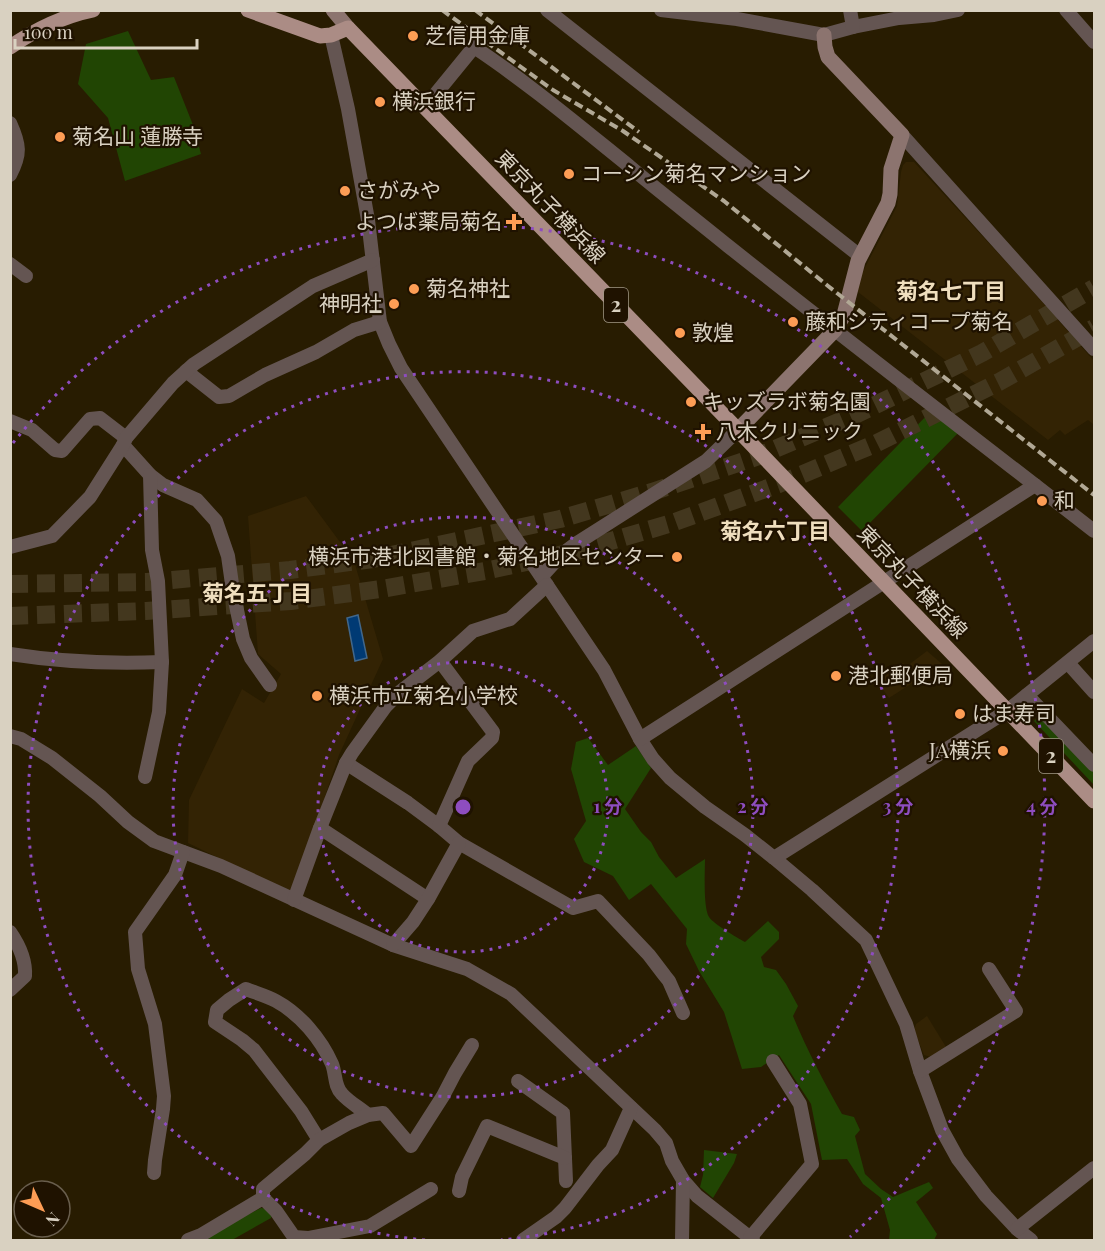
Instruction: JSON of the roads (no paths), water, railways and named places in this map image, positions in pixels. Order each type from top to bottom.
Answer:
[{"type":"main road","points":[[10,47],[49,25],[93,10]]},
{"type":"main road","points":[[248,10],[320,36],[331,35],[348,28]]},
{"type":"main road","name":"東京丸子横浜線","points":[[348,28],[1095,801]]},
{"type":"street","points":[[333,10],[348,28]]},
{"type":"street","points":[[547,10],[860,256]]},
{"type":"street","points":[[661,10],[738,15],[824,35],[899,18],[958,10]]},
{"type":"street","points":[[850,10],[853,27]]},
{"type":"street","points":[[1066,10],[1095,42]]},
{"type":"street","points":[[331,35],[352,130],[368,220],[380,322],[388,344],[401,368],[604,670],[653,759],[670,778],[774,858],[866,940],[906,1024],[920,1071],[942,1130],[958,1159],[986,1196],[1017,1229],[1031,1240]]},
{"type":"street","points":[[824,35],[828,57],[902,135],[1095,349]]},
{"type":"street","points":[[425,107],[474,47],[508,70],[835,330],[1095,531]]},
{"type":"street","points":[[10,123],[20,149],[10,175]]},
{"type":"street","points":[[294,900],[346,763],[386,706],[400,691],[440,661],[473,631],[510,619],[544,581],[562,554],[706,461],[835,330],[844,315],[860,256],[888,203],[891,169],[902,135]]},
{"type":"street","points":[[10,547],[52,536],[90,497],[125,442],[173,383],[186,371],[313,286],[373,260]]},
{"type":"street","points":[[10,264],[26,276]]},
{"type":"street","points":[[186,371],[219,397],[228,396],[265,375],[316,352],[354,330],[380,322]]},
{"type":"street","points":[[10,421],[32,430],[55,450],[62,451],[90,419],[100,418],[125,442],[150,475],[163,485],[197,500],[216,521],[228,556],[243,639],[250,658],[270,685]]},
{"type":"street","points":[[145,777],[159,712],[162,662],[158,581],[152,550],[150,475]]},
{"type":"street","points":[[640,739],[1035,485]]},
{"type":"street","points":[[774,858],[1007,711],[1095,641]]},
{"type":"street","points":[[10,654],[60,661],[124,664],[162,662]]},
{"type":"street","points":[[439,826],[468,761],[492,738],[492,732],[440,661]]},
{"type":"street","points":[[1068,663],[1095,692]]},
{"type":"street","points":[[1027,695],[1095,765]]},
{"type":"street","points":[[10,736],[21,739],[52,758],[154,841],[221,866],[393,945],[466,969],[511,994],[655,1130],[666,1143],[672,1161],[683,1180],[697,1196],[751,1239],[812,1164],[800,1104],[773,1061]]},
{"type":"street","points":[[346,763],[408,803],[459,843],[573,908],[598,901],[665,975],[683,1013]]},
{"type":"street","points":[[320,828],[428,899]]},
{"type":"street","points":[[393,945],[413,922],[428,899],[459,843]]},
{"type":"street","points":[[154,1173],[164,1096],[155,1024],[138,969],[135,932],[175,875],[183,852]]},
{"type":"street","points":[[10,932],[17,941],[26,968],[25,976],[10,990]]},
{"type":"street","points":[[920,1071],[1016,1011],[988,969]]},
{"type":"street","points":[[319,1140],[301,1111],[254,1050],[215,1022],[217,1010],[246,989],[277,1001],[312,1030],[333,1066],[337,1087],[342,1095],[368,1114]]},
{"type":"street","points":[[431,1189],[370,1226],[308,1238],[294,1237],[276,1211],[263,1198],[263,1189],[305,1155],[319,1140],[368,1114],[383,1113],[411,1146],[444,1096],[472,1045]]},
{"type":"street","points":[[518,1081],[562,1113],[566,1181]]},
{"type":"street","points":[[523,1240],[565,1208],[612,1150],[631,1108]]},
{"type":"street","points":[[459,1191],[462,1177],[487,1126],[565,1158]]},
{"type":"street","points":[[1017,1229],[1095,1168]]},
{"type":"street","points":[[682,1240],[683,1180]]},
{"type":"street","points":[[188,1240],[201,1235],[263,1198]]},
{"type":"water","points":[[358,615],[367,658],[355,661],[347,618]]},
{"type":"tunnel","points":[[10,584],[147,582],[290,570],[373,559],[560,519],[652,492],[756,457],[855,415],[982,353],[1094,288]]},
{"type":"tunnel","points":[[10,616],[146,611],[291,601],[381,589],[485,571],[577,551],[672,523],[779,484],[875,444],[999,382],[1094,328]]},
{"type":"railway","points":[[442,10],[553,90],[623,131],[724,201],[828,286],[1094,495]]},
{"type":"railway","points":[[475,10],[639,132]]},
{"type":"place","name":"芝信用金庫","points":[[413,36]]},
{"type":"place","name":"横浜銀行","points":[[380,102]]},
{"type":"place","name":"菊名山 蓮勝寺","points":[[60,137]]},
{"type":"place","name":"コーシン菊名マンション","points":[[569,174]]},
{"type":"place","name":"さがみや","points":[[345,191]]},
{"type":"place","name":"よつば薬局菊名","points":[[514,222]]},
{"type":"place","name":"菊名神社","points":[[414,289]]},
{"type":"place","name":"神明社","points":[[394,304]]},
{"type":"place","name":"藤和シティコープ菊名","points":[[793,322]]},
{"type":"place","name":"敦煌","points":[[680,333]]},
{"type":"place","name":"キッズラボ菊名園","points":[[691,402]]},
{"type":"place","name":"八木クリニック","points":[[703,432]]},
{"type":"place","name":"和","points":[[1042,501]]},
{"type":"place","name":"横浜市港北図書館・菊名地区センター","points":[[677,557]]},
{"type":"place","name":"港北郵便局","points":[[836,676]]},
{"type":"place","name":"横浜市立菊名小学校","points":[[317,696]]},
{"type":"place","name":"はま寿司","points":[[960,714]]},
{"type":"place","name":"JA横浜","points":[[1003,751]]},
{"type":"district","name":"菊名七丁目","points":[[951,291]]},
{"type":"district","name":"菊名六丁目","points":[[775,531]]},
{"type":"district","name":"菊名五丁目","points":[[257,593]]}]
